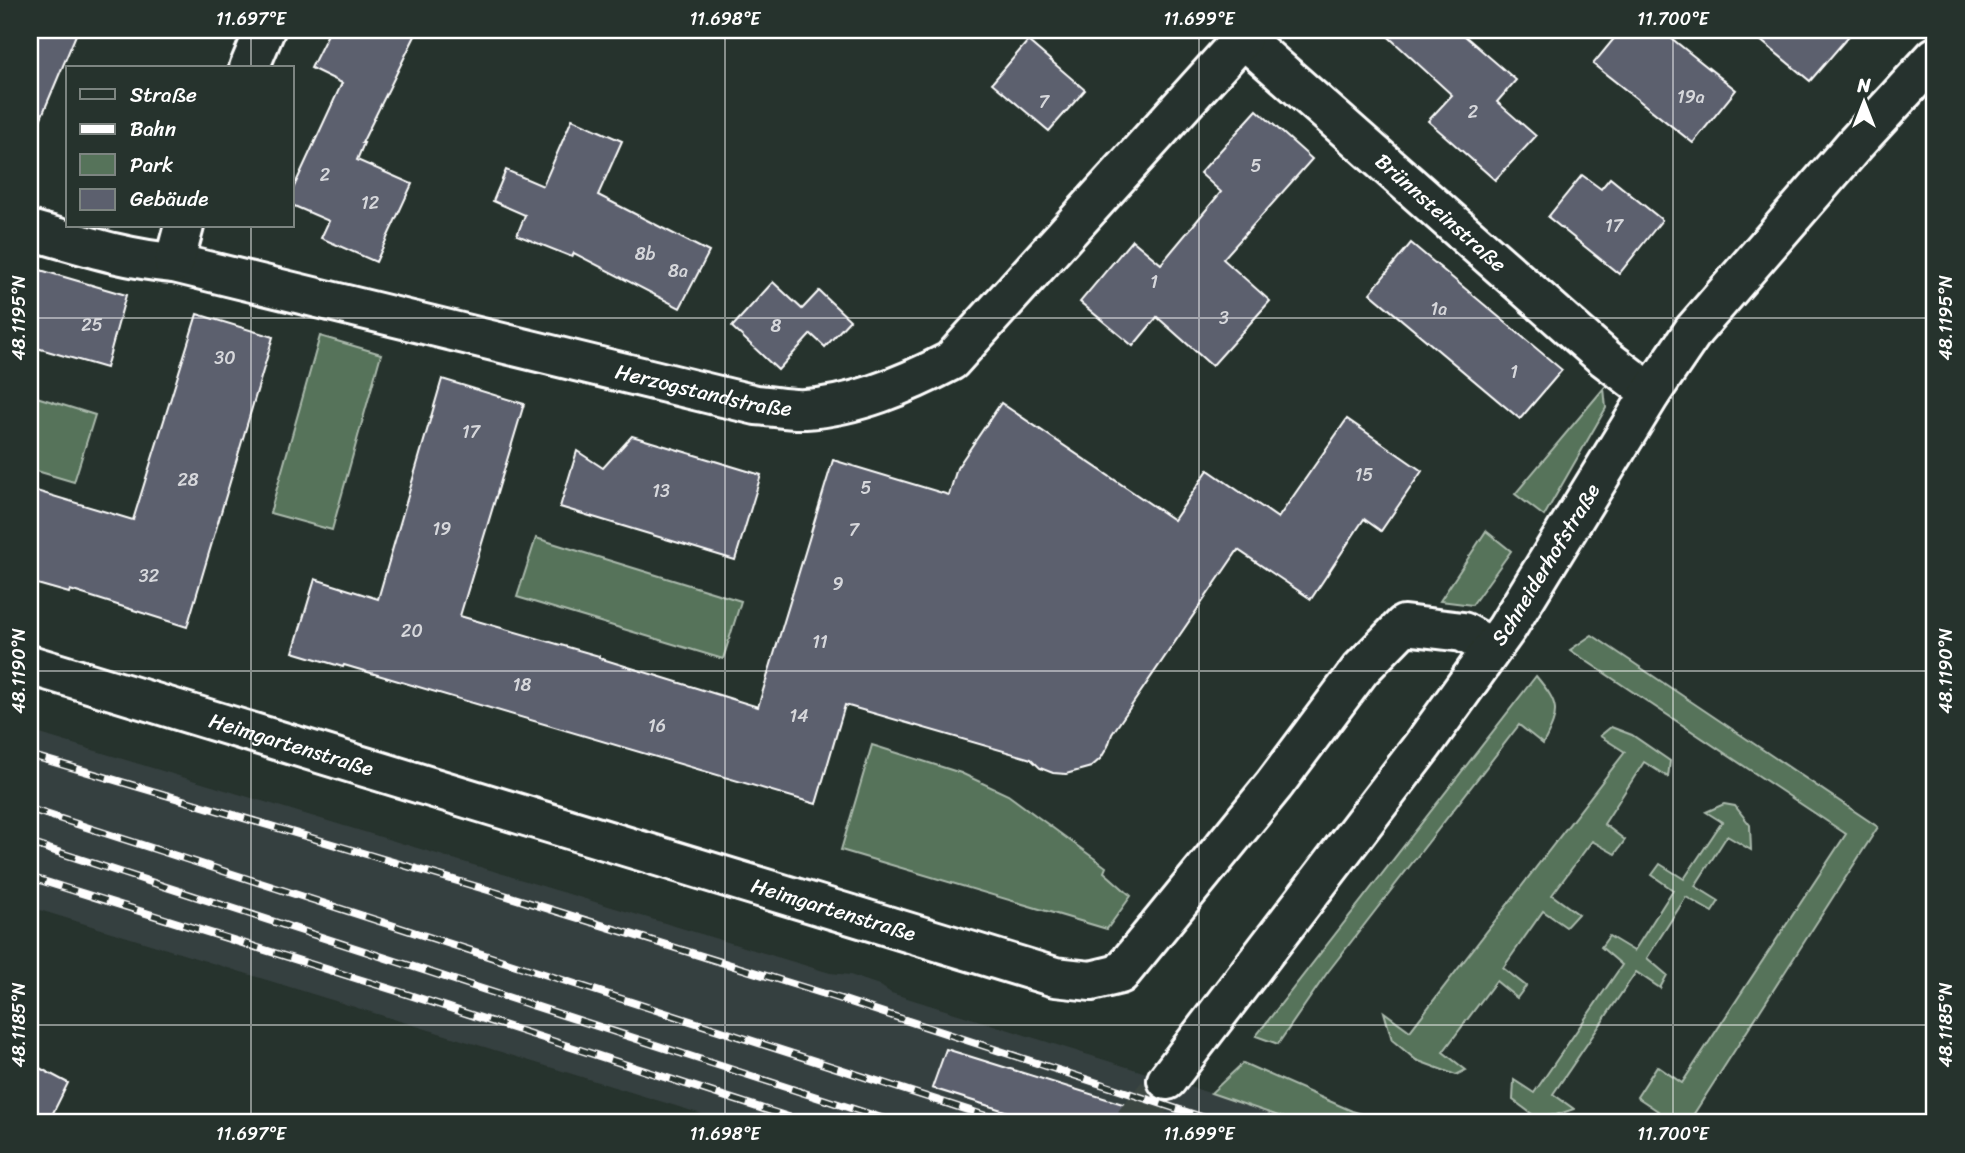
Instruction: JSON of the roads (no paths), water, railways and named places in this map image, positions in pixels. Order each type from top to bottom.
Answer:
[{"type":"street","points":[[250,66],[265,30]]},
{"type":"street","name":"Herzogstandstraße","points":[[30,230],[126,256],[174,263],[756,405],[804,410],[850,402],[914,380],[951,361],[1238,34]]},
{"type":"street","name":"Brünnsteinstraße","points":[[1238,34],[1605,358],[1651,393]]},
{"type":"street","name":"Schneiderhofstraße","points":[[1167,1080],[1423,745],[1507,628],[1651,393],[1694,330],[1856,143],[1935,57]]},
{"type":"street","points":[[174,263],[183,228]]},
{"type":"street","name":"Heimgartenstraße","points":[[30,665],[1055,977],[1091,981],[1120,974],[1274,785],[1360,670],[1404,625],[1463,632],[1492,648]]},
{"type":"tunnel","points":[[1133,1123],[1167,1080]]},
{"type":"railway","points":[[30,755],[488,890],[841,999],[1220,1123]]},
{"type":"railway","points":[[30,809],[1008,1123]]},
{"type":"railway","points":[[30,843],[897,1123]]},
{"type":"railway","points":[[30,877],[807,1123]]}]
